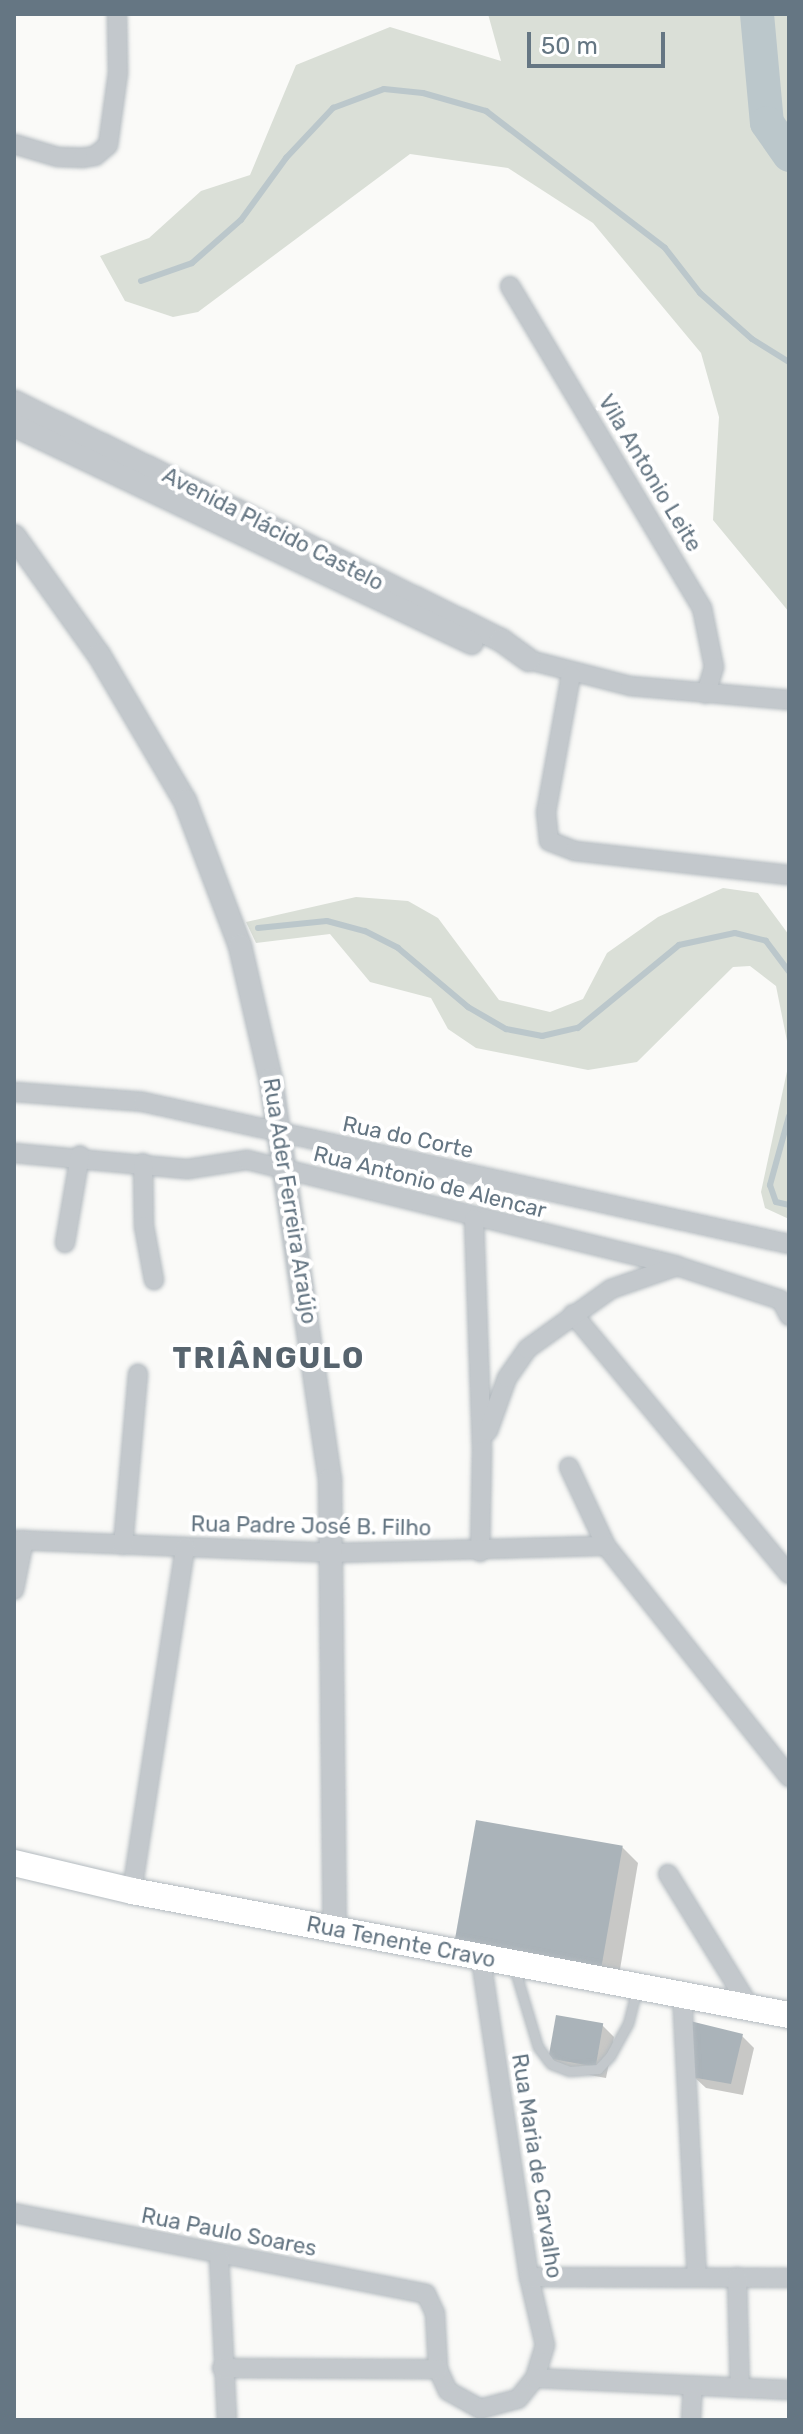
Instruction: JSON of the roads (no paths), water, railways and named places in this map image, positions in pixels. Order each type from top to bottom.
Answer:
[{"type":"main road","name":"Rua Tenente Cravo","points":[[14,1863],[132,1891],[481,1958],[748,2004],[789,2015]]},
{"type":"street","points":[[14,144],[82,158],[95,156],[111,135],[117,14]]},
{"type":"street","name":"Vila Antonio Leite","points":[[510,286],[702,608],[714,667],[706,694]]},
{"type":"street","name":"Avenida Plácido Castelo","points":[[18,422],[162,485],[332,570],[501,640],[529,660],[571,675],[706,694],[789,700]]},
{"type":"street","name":"Rua Ader Ferreira Araújo","points":[[14,536],[99,655],[185,801],[240,946],[271,1080],[276,1133],[320,1393],[332,1553],[335,1928]]},
{"type":"street","points":[[571,675],[546,812],[549,841],[575,851],[789,875]]},
{"type":"street","name":"Rua do Corte","points":[[14,1092],[143,1102],[789,1244]]},
{"type":"street","name":"Rua Antonio de Alencar","points":[[14,1153],[80,1155],[188,1169],[247,1160],[474,1219],[677,1266],[785,1308]]},
{"type":"street","points":[[65,1243],[80,1155]]},
{"type":"street","points":[[143,1163],[144,1226],[154,1280]]},
{"type":"street","points":[[474,1219],[482,1451],[480,1552]]},
{"type":"street","points":[[482,1451],[493,1412],[516,1363],[573,1314],[611,1289],[677,1266]]},
{"type":"street","points":[[573,1314],[789,1574]]},
{"type":"street","points":[[123,1545],[138,1374]]},
{"type":"street","points":[[569,1467],[606,1546],[789,1777]]},
{"type":"street","points":[[14,1590],[19,1540]]},
{"type":"street","name":"Rua Padre José B. Filho","points":[[19,1540],[332,1553],[480,1552],[606,1546]]},
{"type":"street","points":[[132,1891],[185,1547]]},
{"type":"street","points":[[668,1874],[748,2004]]},
{"type":"street","name":"Rua Maria de Carvalho","points":[[481,1958],[529,2277],[545,2345],[535,2378]]},
{"type":"street","points":[[682,1993],[697,2277]]},
{"type":"street","name":"Rua Paulo Soares","points":[[14,2213],[219,2257],[426,2294],[432,2302],[438,2369]]},
{"type":"street","points":[[219,2257],[222,2368],[227,2420]]},
{"type":"street","points":[[529,2277],[789,2278]]},
{"type":"street","points":[[737,2277],[740,2388]]},
{"type":"street","points":[[222,2368],[438,2369],[448,2391],[467,2412],[507,2405],[535,2378],[789,2390]]},
{"type":"street","points":[[691,2420],[693,2387]]},
{"type":"lane","points":[[514,1964],[538,2047],[551,2064],[569,2071],[598,2069],[610,2056],[628,2024],[638,1985]]},
{"type":"waterway","points":[[757,14],[767,123],[789,155]]},
{"type":"waterway","points":[[141,281],[192,263],[241,220],[286,158],[333,108],[384,89],[423,93],[486,111],[665,248],[700,293],[752,339],[789,362]]},
{"type":"waterway","points":[[258,928],[327,921],[365,931],[398,948],[468,1007],[506,1029],[542,1036],[578,1028],[679,945],[735,933],[766,941],[789,971]]},
{"type":"waterway","points":[[789,1116],[770,1185],[776,1202],[789,1205]]},
{"type":"district","name":"TRIÂNGULO","points":[[269,1358]]}]
